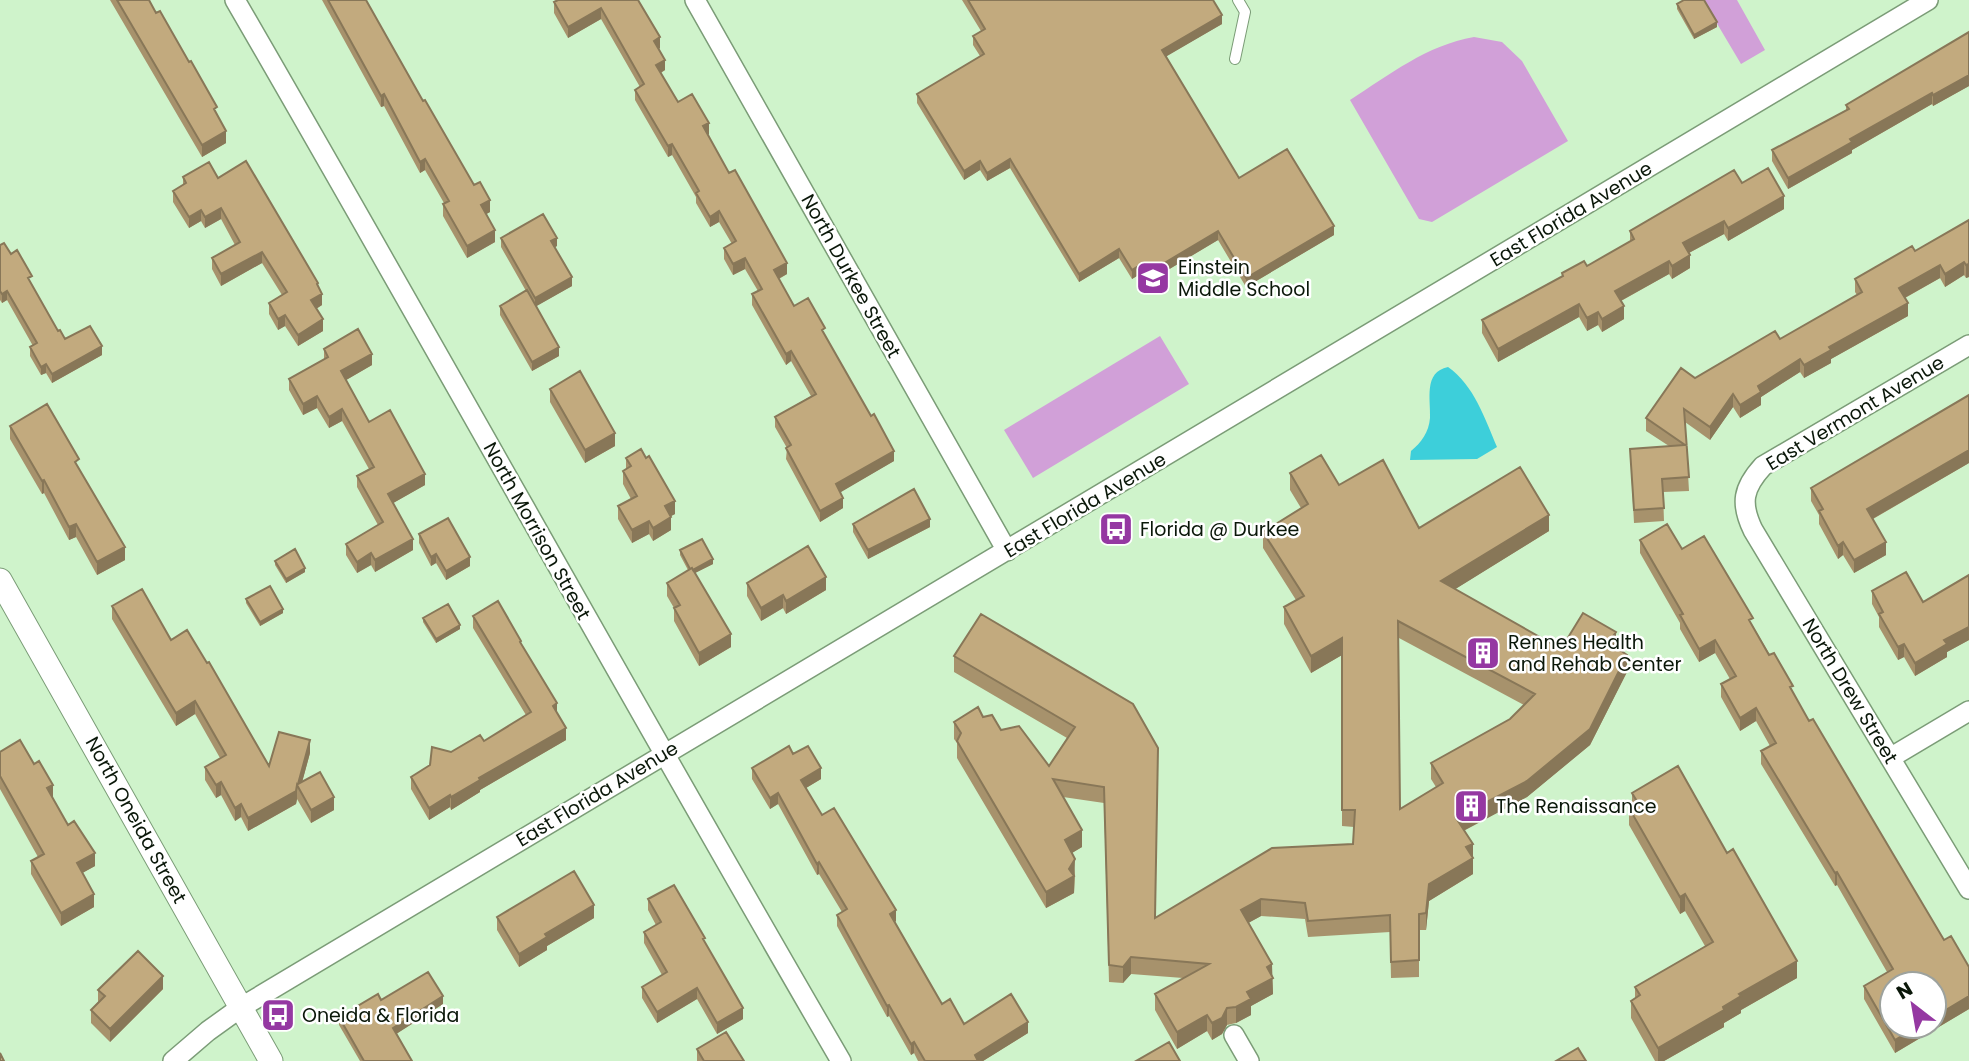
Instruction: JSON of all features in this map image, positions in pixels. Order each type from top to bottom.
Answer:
[{"type":"street","name":"North Morrison Street","points":[[235,0],[353,203],[663,755],[841,1061]]},
{"type":"street","name":"North Durkee Street","points":[[695,0],[1007,551]]},
{"type":"street","name":"East Florida Avenue","points":[[173,1061],[240,1008],[1928,0]]},
{"type":"street","name":"East Vermont Avenue","points":[[1747,488],[1763,466],[1969,345]]},
{"type":"street","name":"North Drew Street","points":[[1747,488],[1746,515],[1753,530],[1969,889]]},
{"type":"street","name":"North Oneida Street","points":[[0,580],[271,1061]]},
{"type":"street","points":[[1891,758],[1969,711]]},
{"type":"street","points":[[1234,1035],[1249,1061]]},
{"type":"lane","points":[[1235,59],[1245,12],[1238,0]]},
{"type":"shaded area","points":[[1703,0],[1737,0],[1765,50],[1741,64]]},
{"type":"shaded area","points":[[1474,37],[1502,42],[1522,61],[1568,141],[1432,222],[1419,219],[1350,100],[1424,54]]},
{"type":"shaded area","points":[[1160,336],[1189,384],[1033,478],[1004,430]]},
{"type":"water","points":[[1448,367],[1472,393],[1497,447],[1477,459],[1410,460],[1411,451],[1428,428],[1432,381],[1440,370]]},
{"type":"building","points":[[117,0],[149,0],[156,13],[160,11],[217,107],[214,109],[226,131],[202,145]]},
{"type":"building","points":[[328,0],[366,0],[474,185],[480,182],[490,200],[481,205],[495,230],[467,246],[443,204],[449,201],[425,159],[420,162],[384,94],[381,96]]},
{"type":"building","points":[[638,0],[660,37],[654,41],[665,60],[656,65],[678,102],[692,94],[709,123],[703,126],[729,173],[735,170],[787,263],[774,270],[794,306],[808,298],[825,328],[822,330],[894,451],[836,484],[843,498],[820,511],[786,448],[791,445],[775,417],[816,394],[791,351],[786,354],[752,294],[762,289],[745,258],[733,264],[724,248],[736,241],[719,211],[710,217],[696,193],[699,191],[672,144],[668,146],[635,90],[644,84],[601,8],[568,27],[554,2]]},
{"type":"building","points":[[968,0],[1213,0],[1222,15],[1162,50],[1239,178],[1287,149],[1334,226],[1246,278],[1218,231],[1146,274],[1140,265],[1132,270],[1119,249],[1079,274],[1010,159],[987,173],[980,161],[964,171],[917,94],[984,54],[973,36],[985,29]]},
{"type":"building","points":[[1684,0],[1704,0],[1717,22],[1694,35],[1677,4]]},
{"type":"building","points":[[1969,32],[1969,75],[1850,139],[1852,142],[1788,178],[1772,150],[1849,109],[1846,105]]},
{"type":"building","points":[[246,161],[322,294],[311,300],[323,319],[298,335],[285,315],[278,319],[269,303],[287,292],[262,252],[221,274],[212,258],[240,242],[221,208],[205,217],[201,210],[189,217],[173,191],[186,183],[183,177],[209,162],[218,178]]},
{"type":"building","points":[[1768,168],[1784,196],[1728,228],[1724,221],[1683,243],[1690,255],[1672,266],[1669,261],[1615,291],[1624,306],[1602,319],[1598,312],[1587,318],[1579,304],[1498,349],[1482,320],[1563,276],[1562,273],[1584,261],[1587,266],[1634,239],[1630,231],[1734,170],[1742,183]]},
{"type":"building","points":[[543,214],[557,238],[551,241],[572,277],[535,298],[501,238]]},
{"type":"building","points":[[1969,220],[1969,264],[1964,262],[1945,274],[1940,265],[1899,288],[1908,303],[1829,347],[1831,350],[1804,365],[1800,359],[1758,386],[1761,392],[1740,405],[1733,394],[1710,427],[1684,409],[1689,477],[1662,479],[1664,508],[1634,510],[1630,449],[1685,445],[1646,418],[1681,368],[1695,378],[1775,331],[1780,339],[1862,292],[1855,279],[1912,246],[1915,251]]},
{"type":"building","points":[[4,243],[11,254],[17,250],[32,276],[28,278],[65,339],[90,326],[102,346],[52,374],[46,364],[41,367],[30,347],[37,343],[7,291],[2,294],[0,291],[0,245]]},
{"type":"building","points":[[527,290],[559,347],[532,362],[500,306]]},
{"type":"building","points":[[358,329],[372,354],[341,371],[369,422],[390,410],[425,474],[388,494],[413,539],[375,560],[371,553],[357,562],[346,544],[383,522],[357,476],[374,467],[342,409],[329,417],[317,396],[303,404],[289,379],[328,357],[324,349]]},
{"type":"building","points":[[580,371],[615,433],[585,450],[550,389]]},
{"type":"building","points":[[1969,395],[1969,450],[1867,509],[1886,542],[1854,560],[1843,542],[1838,546],[1819,511],[1823,509],[1811,488]]},
{"type":"building","points":[[47,404],[79,459],[75,462],[125,547],[97,562],[76,524],[69,527],[44,480],[42,481],[10,426]]},
{"type":"building","points":[[641,449],[646,458],[649,456],[675,501],[665,506],[671,517],[653,528],[649,521],[632,530],[618,506],[637,496],[623,471],[631,466],[626,458]]},
{"type":"building","points":[[1321,455],[1339,485],[1383,460],[1419,528],[1520,467],[1549,515],[1441,581],[1561,649],[1583,613],[1616,632],[1609,642],[1627,655],[1590,729],[1527,781],[1456,818],[1473,844],[1466,847],[1473,858],[1429,884],[1426,913],[1419,914],[1419,960],[1391,962],[1390,915],[1308,921],[1305,903],[1261,899],[1241,910],[1272,964],[1267,967],[1273,978],[1247,992],[1251,999],[1236,1007],[1227,1008],[1222,1018],[1212,1023],[1207,1015],[1177,1032],[1155,994],[1209,964],[1131,957],[1123,967],[1109,965],[1104,787],[1053,779],[1082,830],[1065,840],[1075,859],[1069,869],[1074,876],[1046,892],[957,741],[961,733],[954,722],[978,707],[983,717],[992,715],[1001,730],[1019,726],[1049,766],[1075,727],[954,656],[981,614],[1133,704],[1158,748],[1155,918],[1272,848],[1353,844],[1355,810],[1342,810],[1342,638],[1311,656],[1284,607],[1304,596],[1263,532],[1308,504],[1290,473]],"holes":[[[1398,621],[1535,694],[1510,719],[1431,763],[1443,783],[1400,809]]]},
{"type":"building","points":[[914,489],[930,519],[868,550],[853,524]]},
{"type":"building","points":[[448,518],[470,557],[446,571],[436,554],[431,557],[419,534]]},
{"type":"building","points":[[1667,524],[1682,549],[1704,536],[1753,618],[1749,620],[1769,655],[1774,653],[1793,686],[1790,687],[1809,721],[1813,719],[1944,940],[1951,936],[1969,967],[1969,996],[1948,1009],[1948,970],[1891,970],[1837,872],[1835,873],[1761,751],[1776,743],[1756,708],[1740,718],[1721,684],[1736,676],[1715,640],[1699,649],[1680,615],[1683,614],[1640,540]]},
{"type":"building","points":[[702,539],[713,559],[693,570],[690,569],[680,550]]},
{"type":"building","points":[[808,546],[826,577],[786,601],[783,595],[761,608],[747,583]]},
{"type":"building","points":[[295,549],[305,568],[286,579],[275,561]]},
{"type":"building","points":[[692,568],[731,634],[699,653],[674,608],[680,605],[667,583]]},
{"type":"building","points":[[1906,572],[1923,602],[1969,575],[1969,627],[1944,640],[1947,644],[1915,663],[1904,644],[1898,647],[1879,614],[1883,612],[1872,591]]},
{"type":"building","points":[[270,586],[283,609],[260,622],[246,599]]},
{"type":"building","points":[[142,589],[171,640],[187,630],[207,663],[209,662],[269,766],[279,732],[310,740],[298,784],[320,772],[334,797],[311,810],[297,785],[296,791],[248,818],[241,804],[235,808],[221,782],[216,785],[205,767],[226,755],[195,701],[176,713],[112,606]]},
{"type":"building","points":[[498,601],[557,703],[553,706],[566,728],[429,808],[411,777],[430,765],[432,747],[451,752],[480,735],[484,741],[531,712],[473,616]]},
{"type":"building","points":[[448,604],[460,625],[436,639],[423,618]]},
{"type":"building","points":[[20,740],[34,764],[39,761],[53,785],[47,788],[68,825],[74,821],[95,853],[77,863],[94,894],[61,913],[31,861],[44,854],[0,776],[0,752]]},
{"type":"building","points":[[789,746],[793,754],[808,746],[821,768],[801,780],[822,815],[834,808],[896,910],[890,914],[942,1004],[950,999],[964,1024],[1011,994],[1028,1022],[975,1055],[978,1061],[925,1061],[914,1042],[911,1044],[889,1005],[887,1006],[837,915],[847,909],[819,862],[817,864],[778,793],[770,798],[752,768]]},
{"type":"building","points":[[1678,766],[1727,853],[1733,849],[1797,961],[1739,994],[1741,996],[1723,1007],[1724,1010],[1658,1048],[1631,1001],[1640,995],[1635,987],[1713,942],[1685,894],[1680,897],[1629,808],[1638,803],[1632,793]]},
{"type":"building","points":[[574,871],[594,905],[545,934],[547,937],[519,954],[497,917]]},
{"type":"building","points":[[674,885],[743,1008],[717,1023],[697,988],[657,1012],[642,987],[667,972],[644,932],[661,922],[648,899]]},
{"type":"building","points":[[138,951],[163,976],[110,1029],[91,1010],[105,996],[98,990]]},
{"type":"building","points":[[428,972],[443,996],[393,1028],[412,1061],[364,1061],[339,1017],[378,994],[381,1000]]},
{"type":"building","points":[[1878,978],[1878,1010],[1864,986]]},
{"type":"building","points":[[726,1032],[744,1061],[704,1061],[697,1049]]},
{"type":"building","points":[[1169,1042],[1180,1061],[1136,1061]]},
{"type":"building","points":[[1578,1048],[1586,1061],[1556,1061]]},
{"type":"place","name":"Einstein Middle School","points":[[1153,278]]},
{"type":"place","name":"Florida @ Durkee","points":[[1116,529]]},
{"type":"place","name":"Rennes Health and Rehab Center","points":[[1483,653]]},
{"type":"place","name":"The Renaissance","points":[[1471,806]]},
{"type":"place","name":"Oneida & Florida","points":[[278,1015]]}]
